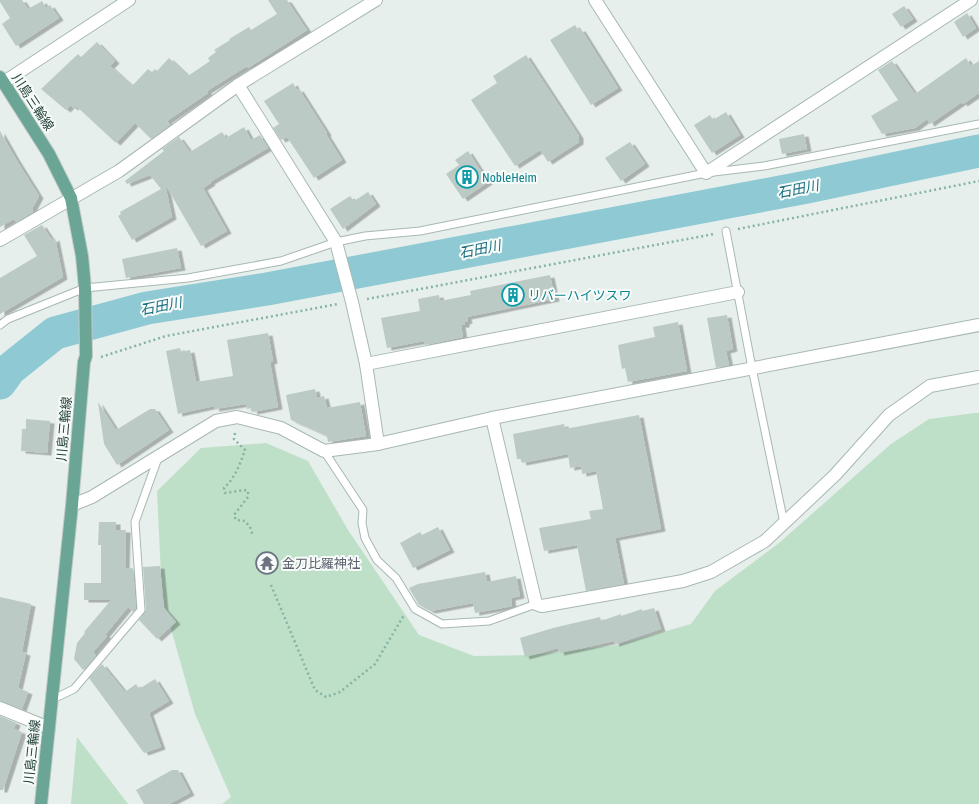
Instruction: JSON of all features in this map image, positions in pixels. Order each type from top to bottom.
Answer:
[{"type":"main road","name":"川島三輪線","points":[[2,79],[49,154],[71,198],[82,256],[85,294],[85,359],[72,505],[41,804]]},
{"type":"street","points":[[2,79],[129,0]]},
{"type":"street","points":[[0,240],[119,171],[238,85],[376,0]]},
{"type":"street","points":[[595,0],[706,173],[971,0]]},
{"type":"street","points":[[238,85],[336,242],[352,299],[366,364],[378,444]]},
{"type":"street","points":[[366,364],[738,292]]},
{"type":"street","points":[[72,505],[92,497],[216,421],[237,417],[281,428],[324,451],[378,444],[492,418],[979,325]]},
{"type":"street","points":[[492,418],[536,604],[542,606],[683,581],[711,572],[765,541],[835,475],[888,415],[930,386],[979,377]]},
{"type":"street","points":[[0,708],[49,728]]},
{"type":"lane","points":[[0,325],[8,319],[85,294],[281,262],[336,242],[365,236],[420,231],[706,173],[764,166],[979,124]]},
{"type":"lane","points":[[726,231],[784,523]]},
{"type":"lane","points":[[324,451],[363,510],[362,523],[365,538],[377,560],[396,578],[415,609],[442,624],[489,621],[536,604]]},
{"type":"lane","points":[[51,700],[74,688],[141,610],[135,522],[158,457]]},
{"type":"path","points":[[85,359],[166,336],[352,299],[726,231],[979,181]]},
{"type":"path","points":[[237,417],[234,439],[245,450],[239,468],[224,488],[225,493],[244,490],[248,492],[248,497],[234,515],[236,520],[245,521],[250,527],[253,536]]},
{"type":"path","points":[[270,585],[315,690],[326,697],[340,692],[375,664],[411,602]]},
{"type":"green space","points":[[979,413],[979,804],[222,804],[231,797],[195,714],[162,597],[157,491],[201,448],[266,443],[308,461],[348,530],[419,635],[474,656],[533,655],[618,645],[691,624],[715,591],[779,543],[891,444],[929,419]]},
{"type":"green space","points":[[77,737],[128,804],[71,804]]},
{"type":"building","points":[[0,0],[22,0],[28,9],[42,1],[46,8],[50,5],[59,18],[16,46],[2,24],[10,18]]},
{"type":"building","points":[[268,0],[287,0],[307,30],[248,68],[247,66],[207,91],[208,93],[167,121],[170,125],[151,139],[135,123],[116,143],[76,106],[73,108],[71,105],[66,110],[41,89],[78,54],[81,57],[97,42],[115,61],[110,66],[132,86],[148,69],[152,72],[155,69],[157,71],[169,58],[188,76],[210,61],[208,58],[216,52],[214,50],[230,40],[229,39],[249,27],[251,30],[277,14]]},
{"type":"building","points":[[904,6],[913,19],[901,27],[892,14]]},
{"type":"building","points":[[967,13],[976,28],[963,37],[954,22]]},
{"type":"building","points":[[575,25],[578,30],[581,29],[618,88],[591,105],[550,40]]},
{"type":"building","points":[[526,55],[579,136],[579,142],[548,162],[540,150],[515,166],[471,100],[497,83],[493,76]]},
{"type":"building","points":[[966,58],[971,66],[979,61],[979,93],[963,104],[962,102],[930,124],[927,119],[915,128],[882,134],[871,116],[898,100],[878,70],[892,61],[915,94]]},
{"type":"building","points":[[293,83],[297,90],[299,89],[327,133],[326,134],[342,160],[314,178],[287,137],[281,140],[273,128],[279,124],[264,101]]},
{"type":"building","points":[[726,112],[740,135],[712,153],[694,125],[710,115],[713,120]]},
{"type":"building","points":[[244,127],[251,140],[260,135],[268,148],[210,182],[211,183],[203,188],[227,231],[201,246],[165,184],[172,217],[132,240],[118,216],[121,214],[120,212],[161,189],[150,175],[127,184],[125,181],[164,151],[162,149],[179,137],[190,152],[222,132],[226,138]]},
{"type":"building","points":[[0,131],[39,196],[32,209],[33,212],[16,222],[14,219],[0,227]]},
{"type":"building","points":[[804,134],[807,149],[782,154],[779,139]]},
{"type":"building","points":[[630,142],[645,164],[621,181],[605,158]]},
{"type":"building","name":"NobleHeim","points":[[468,151],[488,182],[463,199],[446,174],[459,165],[455,160]]},
{"type":"building","points":[[368,192],[376,204],[343,229],[330,209],[350,196],[354,201]]},
{"type":"building","points":[[42,225],[52,240],[55,238],[63,277],[0,314],[0,278],[37,256],[24,235]]},
{"type":"building","points":[[177,248],[181,268],[126,278],[122,259]]},
{"type":"building","points":[[550,275],[555,299],[467,317],[468,321],[465,322],[465,325],[461,325],[463,337],[425,345],[424,341],[387,348],[381,318],[420,311],[418,299],[439,295],[440,301],[471,295],[470,291]]},
{"type":"building","points":[[727,315],[733,349],[726,351],[729,365],[716,368],[707,318]]},
{"type":"building","points":[[678,322],[687,371],[628,382],[625,368],[622,369],[618,345],[655,337],[653,327]]},
{"type":"building","points":[[268,333],[273,361],[270,362],[278,407],[253,412],[252,408],[247,409],[246,404],[215,409],[214,406],[178,414],[166,351],[180,348],[181,352],[190,350],[196,382],[233,376],[227,340]]},
{"type":"building","points":[[315,389],[317,398],[324,396],[327,408],[360,402],[366,436],[328,442],[327,436],[291,420],[286,395]]},
{"type":"building","points":[[98,402],[116,430],[150,409],[155,409],[169,430],[117,465],[104,444]]},
{"type":"building","points":[[639,415],[661,529],[615,538],[624,584],[586,591],[577,545],[544,551],[539,528],[591,519],[589,511],[603,509],[596,471],[582,474],[581,466],[570,468],[568,454],[522,463],[521,459],[517,459],[513,434],[564,424],[565,429]]},
{"type":"building","points":[[26,419],[50,421],[47,453],[21,451],[22,429],[26,429]]},
{"type":"building","points":[[99,522],[116,522],[116,530],[126,530],[125,569],[133,568],[136,608],[133,612],[128,607],[105,635],[107,636],[93,652],[96,656],[83,670],[74,659],[77,643],[85,633],[84,632],[111,600],[84,600],[84,583],[101,583],[101,545],[98,545]]},
{"type":"building","points":[[438,527],[450,550],[413,568],[400,543],[420,532],[422,535]]},
{"type":"building","points":[[160,566],[164,608],[176,622],[157,639],[139,620],[146,610],[143,567]]},
{"type":"building","points":[[485,572],[487,582],[516,576],[520,596],[511,598],[512,606],[475,613],[473,603],[431,611],[419,605],[409,588],[418,584]]},
{"type":"building","points":[[0,597],[31,604],[22,652],[26,653],[18,688],[28,692],[22,709],[0,701]]},
{"type":"building","points":[[654,608],[661,629],[615,644],[614,641],[560,653],[558,648],[525,657],[520,638],[553,628],[600,617],[601,621],[621,614],[621,616],[642,609],[642,611]]},
{"type":"building","points":[[102,664],[125,692],[136,684],[139,689],[155,679],[169,701],[149,713],[161,747],[144,753],[89,678]]},
{"type":"building","points":[[0,716],[16,723],[14,729],[22,732],[3,790],[0,790]]},
{"type":"building","points":[[172,770],[178,770],[190,793],[169,804],[144,804],[136,790]]},
{"type":"waterway","name":"石田川","points":[[0,383],[10,369],[55,333],[147,308],[267,289],[807,187],[979,151]]},
{"type":"place","name":"NobleHeim","points":[[467,177]]},
{"type":"place","name":"リバーハイツスワ","points":[[513,295]]},
{"type":"place","name":"金刀比羅神社","points":[[267,563]]}]
